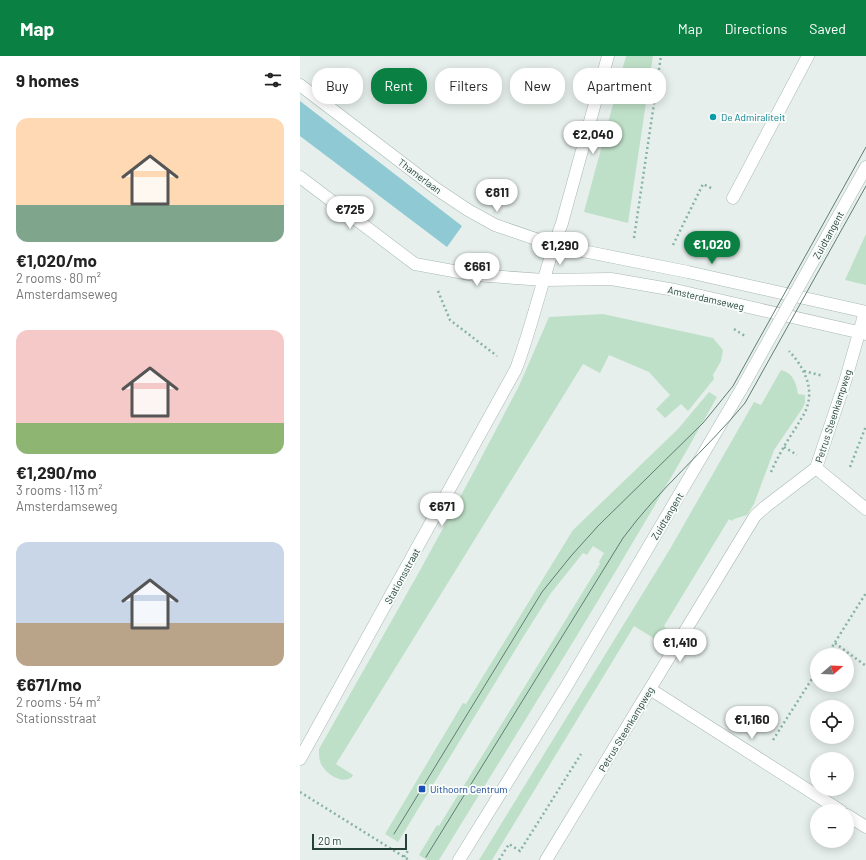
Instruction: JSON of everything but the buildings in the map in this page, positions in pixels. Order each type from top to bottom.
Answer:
[{"type":"street","name":"Stationsstraat","points":[[300,759],[516,369],[562,223],[608,56]]},
{"type":"street","points":[[733,198],[808,56]]},
{"type":"street","name":"Thamerlaan","points":[[300,85],[436,188],[468,210],[495,225],[554,245]]},
{"type":"street","name":"Zuidtangent","points":[[459,860],[566,687],[742,388],[866,168]]},
{"type":"street","name":"Amsterdamseweg","points":[[302,182],[414,264],[476,275],[544,280],[611,279],[676,290],[862,334]]},
{"type":"street","points":[[554,245],[688,272],[865,312]]},
{"type":"street","name":"Petrus Steenkampweg","points":[[546,860],[755,516],[816,468],[862,334],[865,312]]},
{"type":"street","points":[[816,468],[866,509]]},
{"type":"street","points":[[650,689],[830,804]]},
{"type":"street","points":[[854,819],[866,827]]},
{"type":"path","points":[[634,240],[661,56]]},
{"type":"path","points":[[671,249],[703,184]]},
{"type":"path","points":[[437,289],[450,320],[516,369]]},
{"type":"path","points":[[727,327],[734,329],[751,340]]},
{"type":"path","points":[[770,475],[776,460],[807,409],[809,399],[804,371],[789,351],[782,350]]},
{"type":"path","points":[[841,490],[866,426]]},
{"type":"path","points":[[832,648],[866,593]]},
{"type":"path","points":[[835,643],[866,666]]},
{"type":"path","points":[[761,759],[810,682]]},
{"type":"path","points":[[499,860],[509,844],[520,851],[584,750]]},
{"type":"path","points":[[300,792],[409,860]]},
{"type":"path","points":[[404,857],[409,849]]},
{"type":"green space","points":[[626,56],[653,56],[651,68],[623,68]]},
{"type":"green space","points":[[613,104],[646,104],[628,223],[584,212]]},
{"type":"green space","points":[[866,234],[866,285],[845,280]]},
{"type":"green space","points":[[603,314],[713,338],[723,350],[721,361],[713,375],[714,379],[688,411],[681,404],[665,418],[656,409],[670,395],[649,372],[609,355],[600,373],[583,364],[336,764],[353,775],[352,777],[345,780],[332,776],[321,763],[319,749],[471,477],[519,386],[549,317]]},
{"type":"green space","points":[[781,370],[785,371],[791,376],[798,394],[805,395],[805,403],[774,450],[754,504],[747,515],[732,521],[729,519],[664,626],[666,628],[665,631],[668,644],[666,646],[634,626],[492,860],[479,860],[670,549],[754,402],[761,405]]},
{"type":"green space","points":[[709,392],[717,397],[684,456],[580,630],[439,860],[427,860],[419,855],[437,825],[439,826],[600,564],[599,562],[604,553],[593,546],[587,555],[583,553],[551,593],[398,842],[385,834],[463,703],[466,704],[573,530],[678,429]]},
{"type":"water","points":[[300,101],[462,226],[447,247],[300,136]]},
{"type":"tram line","points":[[394,834],[542,592],[598,526],[703,423],[733,386],[866,147]]},
{"type":"tram line","points":[[426,857],[623,538],[667,486],[715,437],[745,403],[866,186]]},
{"type":"place","name":"De Admiraliteit","points":[[713,117]]},
{"type":"place","name":"Uithoorn Centrum","points":[[422,789]]}]
